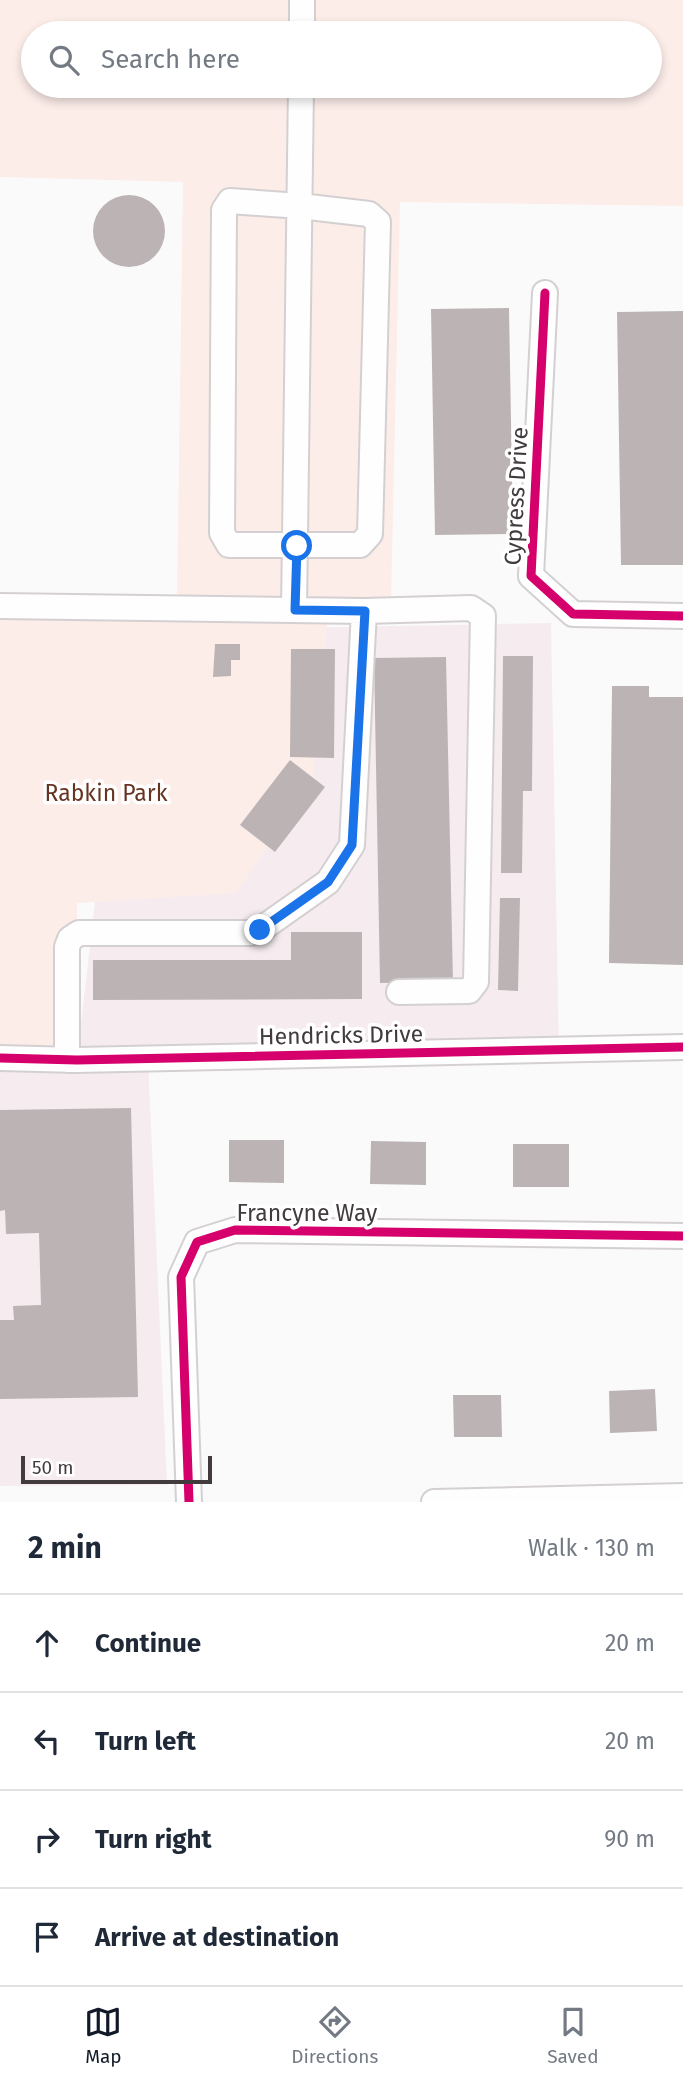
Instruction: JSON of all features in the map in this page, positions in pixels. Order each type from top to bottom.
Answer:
[{"type":"street","points":[[302,0],[302,21]]},
{"type":"street","points":[[295,610],[301,98]]},
{"type":"street","points":[[230,201],[369,214],[378,222],[370,534],[360,545],[297,546],[229,545],[222,534],[224,210],[230,201]]},
{"type":"street","name":"Cypress Drive","points":[[545,293],[531,576],[573,614],[683,616]]},
{"type":"street","points":[[0,606],[365,611],[471,608],[483,616],[476,982],[469,991],[400,992]]},
{"type":"street","points":[[67,1060],[70,939],[79,933],[250,933],[260,930],[328,882],[334,873],[352,845],[365,611]]},
{"type":"street","name":"Hendricks Drive","points":[[0,1058],[67,1060],[683,1047]]},
{"type":"street","name":"Francyne Way","points":[[189,1502],[181,1278],[197,1242],[235,1230],[683,1236]]},
{"type":"street","points":[[434,1502],[560,1501],[593,1496],[683,1496]]},
{"type":"shaded area","points":[[551,623],[559,1053],[148,1059],[167,1485],[0,1486],[0,1048],[78,1049],[95,902],[185,630]]},
{"type":"green space","name":"Rabkin Park","points":[[0,0],[683,0],[683,206],[400,202],[391,601],[329,603],[312,780],[236,893],[77,903],[77,1060],[0,1057],[0,597],[177,600],[183,182],[0,177]]},
{"type":"building","points":[[129,195],[143,198],[155,205],[162,217],[165,231],[162,245],[155,257],[143,264],[129,267],[115,264],[103,257],[96,245],[93,231],[96,217],[103,205],[115,198]]},
{"type":"building","points":[[509,308],[513,534],[435,535],[431,309]]},
{"type":"building","points":[[683,311],[683,565],[621,565],[617,312]]},
{"type":"building","points":[[215,644],[240,644],[240,660],[231,660],[231,676],[213,677]]},
{"type":"building","points":[[291,649],[335,649],[334,758],[290,757]]},
{"type":"building","points":[[503,656],[533,656],[532,791],[523,791],[522,873],[501,873]]},
{"type":"building","points":[[446,657],[453,982],[380,983],[374,658]]},
{"type":"building","points":[[612,686],[649,686],[649,697],[683,697],[683,965],[609,963]]},
{"type":"building","points":[[290,760],[325,787],[275,852],[240,825]]},
{"type":"building","points":[[500,898],[520,898],[518,991],[498,990]]},
{"type":"building","points":[[291,932],[362,932],[362,999],[93,1000],[93,960],[291,960]]},
{"type":"building","points":[[131,1108],[138,1397],[0,1399],[0,1320],[14,1320],[13,1306],[41,1305],[39,1233],[6,1234],[5,1210],[0,1211],[0,1110]]},
{"type":"building","points":[[229,1140],[284,1140],[284,1183],[229,1182]]},
{"type":"building","points":[[371,1141],[426,1142],[426,1185],[370,1184]]},
{"type":"building","points":[[513,1144],[569,1144],[569,1187],[513,1187]]},
{"type":"building","points":[[655,1389],[657,1431],[610,1433],[609,1391]]},
{"type":"building","points":[[453,1395],[501,1395],[502,1437],[454,1437]]},
{"type":"cycle path","points":[[545,293],[531,576],[573,614],[683,616]]},
{"type":"cycle path","points":[[0,1058],[77,1060],[683,1047]]},
{"type":"cycle path","points":[[189,1502],[181,1277],[197,1242],[235,1230],[683,1236]]},
{"type":"route","points":[[260,930],[328,882],[352,845],[365,611],[295,610],[297,546]]}]
